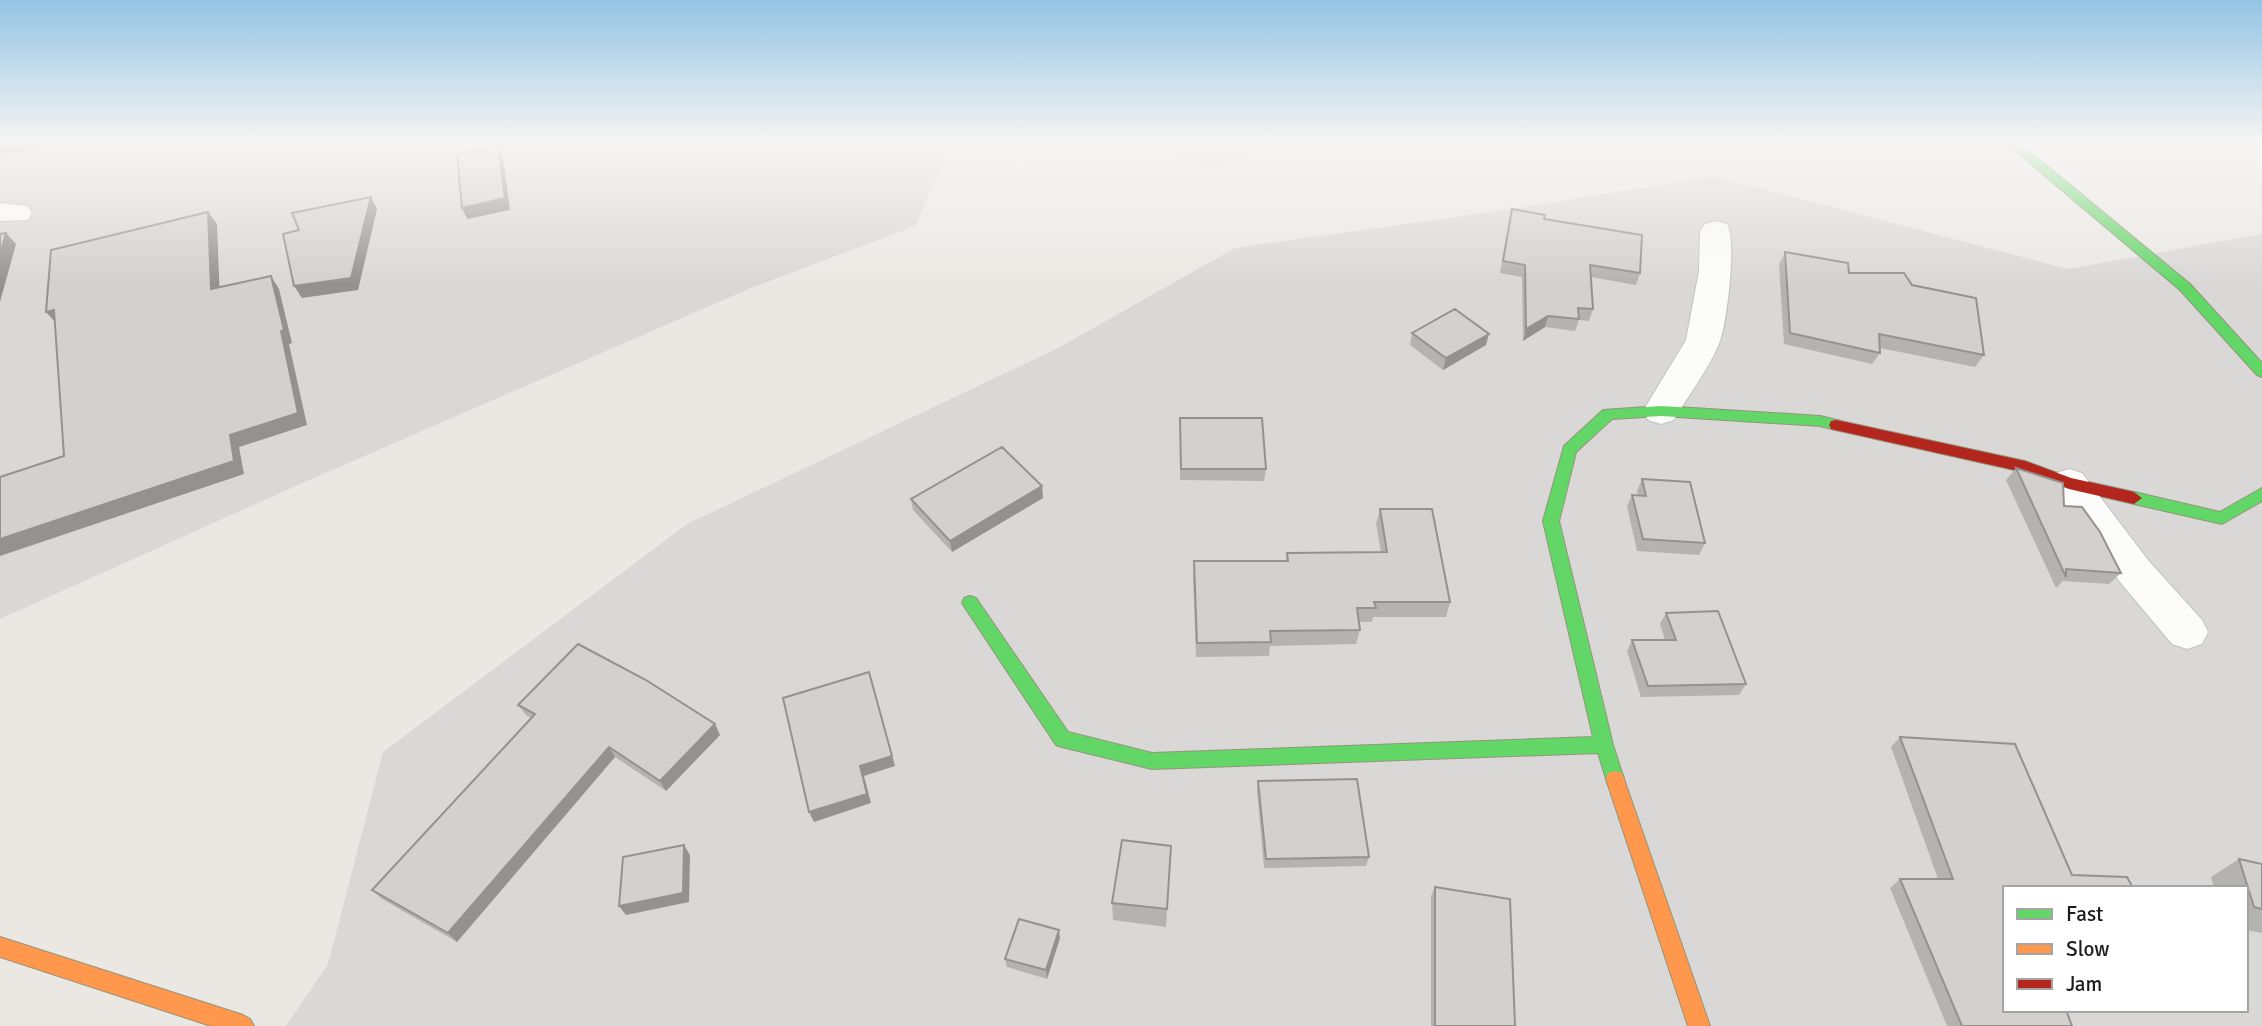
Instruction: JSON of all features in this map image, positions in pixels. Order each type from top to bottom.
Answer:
[{"type":"street","points":[[2069,190],[2185,286],[2262,372]]},
{"type":"street","points":[[1661,411],[1703,340],[1715,271],[1716,231]]},
{"type":"street","points":[[1699,1026],[1604,745],[1551,522],[1569,450],[1608,414],[1661,411],[1820,421],[2025,467],[2069,482],[2222,518],[2262,494]]},
{"type":"street","points":[[2069,482],[2134,571],[2187,632]]},
{"type":"street","points":[[970,603],[1062,739],[1152,761],[1604,745]]},
{"type":"street","points":[[0,947],[243,1026]]},
{"type":"shaded area","points":[[0,190],[931,190],[915,226],[751,288],[298,485],[0,619]]},
{"type":"shaded area","points":[[1629,190],[1766,190],[2068,269],[2262,234],[2262,1026],[286,1026],[328,964],[383,752],[687,524],[1058,348],[1235,248]]},
{"type":"building","points":[[460,190],[504,190],[505,198],[462,208]]},
{"type":"building","points":[[371,197],[351,278],[294,286],[283,234],[299,230],[292,213]]},
{"type":"building","points":[[1512,209],[1545,215],[1544,219],[1642,235],[1640,273],[1590,265],[1593,309],[1578,308],[1579,319],[1548,316],[1526,329],[1525,265],[1503,261]]},
{"type":"building","points":[[208,212],[211,289],[271,276],[284,330],[281,331],[298,413],[230,435],[234,461],[0,539],[0,477],[64,456],[54,310],[46,312],[51,250]]},
{"type":"building","points":[[6,233],[0,254],[0,234]]},
{"type":"building","points":[[1785,252],[1848,263],[1849,273],[1904,273],[1912,285],[1976,298],[1984,355],[1879,334],[1880,353],[1790,333]]},
{"type":"building","points":[[1455,309],[1489,334],[1446,358],[1412,333]]},
{"type":"building","points":[[1180,418],[1262,418],[1266,469],[1181,469]]},
{"type":"building","points":[[1002,447],[1042,486],[950,541],[911,499]]},
{"type":"building","points":[[2016,468],[2063,483],[2064,506],[2082,507],[2100,532],[2121,573],[2066,569],[2066,577]]},
{"type":"building","points":[[1642,479],[1690,482],[1705,543],[1643,539],[1632,495],[1646,496]]},
{"type":"building","points":[[1380,509],[1432,509],[1450,602],[1374,602],[1376,608],[1357,608],[1360,630],[1270,631],[1271,642],[1197,643],[1194,561],[1288,561],[1287,553],[1387,552]]},
{"type":"building","points":[[1718,611],[1746,684],[1648,686],[1632,640],[1676,640],[1666,613]]},
{"type":"building","points":[[578,644],[646,680],[715,724],[660,781],[609,747],[448,933],[372,890],[535,714],[518,705]]},
{"type":"building","points":[[869,672],[892,756],[860,766],[867,794],[809,812],[783,698]]},
{"type":"building","points":[[1900,737],[2015,744],[2072,875],[2127,877],[2132,886],[2003,886],[2003,1012],[2067,1012],[2072,1026],[1962,1026],[1900,879],[1953,879]]},
{"type":"building","points":[[1357,779],[1369,857],[1266,859],[1258,781]]},
{"type":"building","points":[[1122,840],[1171,846],[1167,909],[1112,903]]},
{"type":"building","points":[[684,845],[683,893],[619,906],[623,857]]},
{"type":"building","points":[[2239,859],[2262,864],[2262,909],[2254,907]]},
{"type":"building","points":[[1435,887],[1510,899],[1515,1026],[1435,1026]]},
{"type":"building","points":[[1019,919],[1059,930],[1046,970],[1005,959]]},
{"type":"traffic: fast","points":[[2068,190],[2185,287],[2262,372]]},
{"type":"traffic: fast","points":[[1615,779],[1604,745],[1551,521],[1569,450],[1608,414],[1661,411],[1820,421],[1836,425]]},
{"type":"traffic: fast","points":[[2134,498],[2222,518],[2262,494]]},
{"type":"traffic: fast","points":[[970,603],[1062,739],[1152,761],[1604,745]]},
{"type":"traffic: slow","points":[[1615,779],[1699,1026]]},
{"type":"traffic: slow","points":[[0,947],[243,1026]]},
{"type":"traffic: jam","points":[[1836,425],[2025,467],[2069,483],[2134,498]]}]
